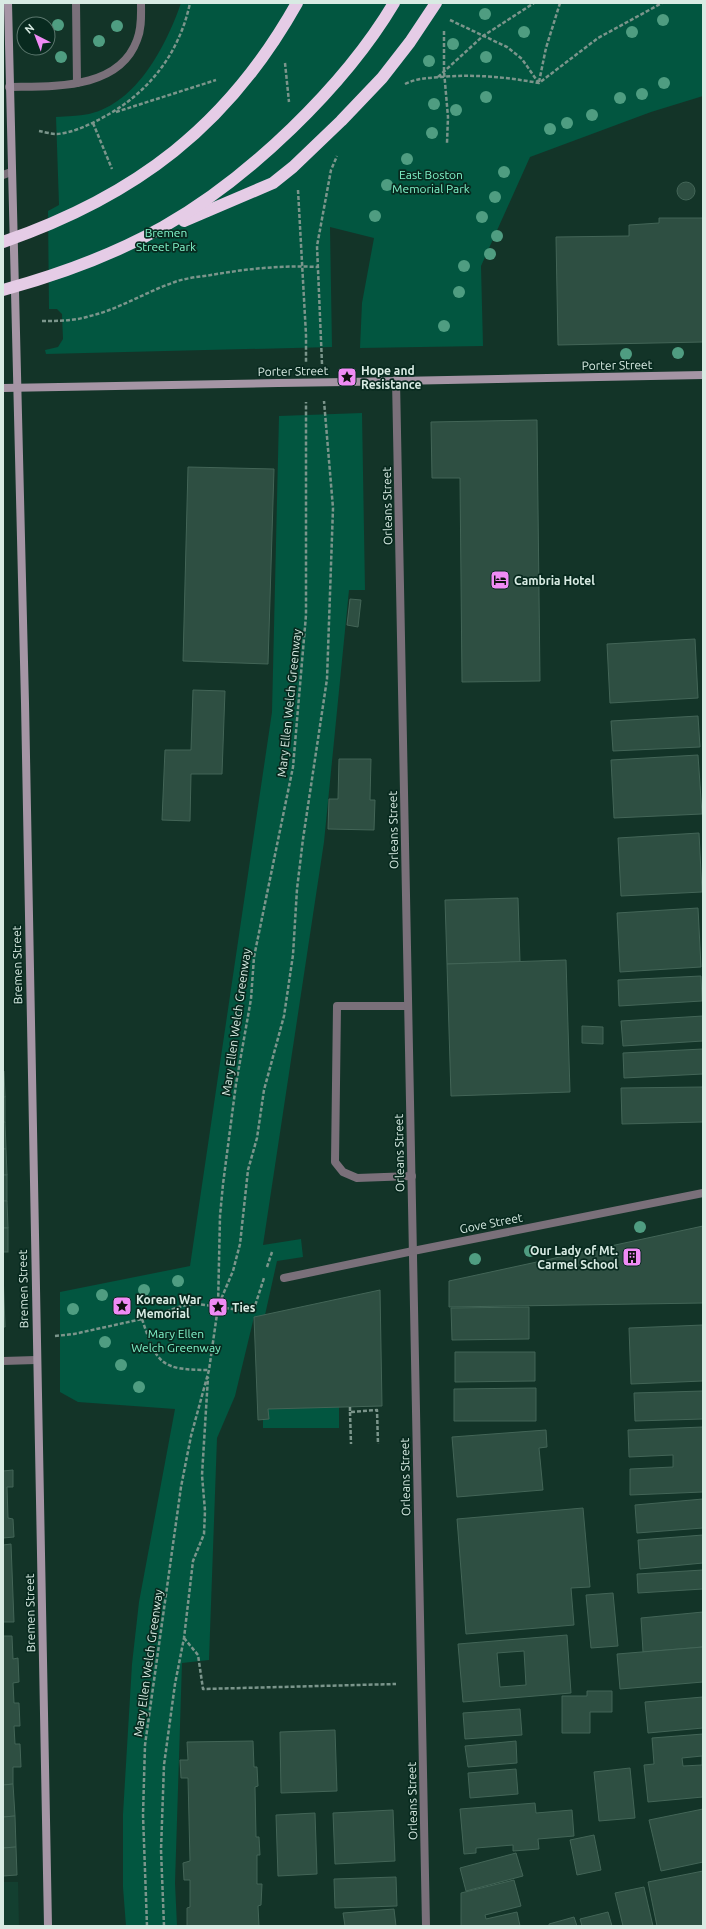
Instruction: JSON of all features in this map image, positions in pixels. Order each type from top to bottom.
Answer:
[{"type":"highway","points":[[3,242],[49,225],[96,203],[136,180],[181,146],[200,130],[240,87],[277,38],[297,3]]},
{"type":"highway","points":[[117,250],[163,227],[194,208],[235,177],[276,142],[311,108],[348,68],[394,3]]},
{"type":"highway","points":[[3,290],[69,269],[117,250],[273,183],[313,148],[366,96],[399,58],[436,3]]},
{"type":"main road","name":"Bremen Street","points":[[8,3],[9,87],[7,174],[16,388],[25,711],[36,1360],[48,1926]]},
{"type":"main road","name":"Porter Street","points":[[3,388],[396,380],[703,376]]},
{"type":"street","points":[[76,3],[78,83]]},
{"type":"street","points":[[9,87],[58,86],[78,83],[109,73],[126,59],[138,40],[141,3]]},
{"type":"street","name":"Orleans Street","points":[[396,380],[426,1926]]},
{"type":"street","points":[[408,1006],[337,1006],[335,1162],[343,1172],[357,1178],[412,1176]]},
{"type":"street","name":"Gove Street","points":[[284,1278],[703,1193]]},
{"type":"street","points":[[3,1361],[36,1360]]},
{"type":"path","points":[[39,131],[56,134],[74,130],[93,123],[134,99],[153,80],[175,47],[190,3]]},
{"type":"path","points":[[438,77],[483,36],[534,3]]},
{"type":"path","points":[[539,83],[546,48],[560,3]]},
{"type":"path","points":[[402,85],[414,80],[471,74],[498,76],[539,83],[598,38],[662,3]]},
{"type":"path","points":[[447,18],[507,47],[522,59],[539,83]]},
{"type":"path","points":[[444,30],[444,76],[448,117],[447,143]]},
{"type":"path","points":[[112,113],[221,79]]},
{"type":"path","points":[[93,123],[113,170]]},
{"type":"path","points":[[322,368],[317,246],[331,170],[339,150]]},
{"type":"path","points":[[301,248],[304,286],[306,366]]},
{"type":"path","points":[[42,321],[62,321],[89,317],[115,308],[173,282],[184,279],[238,270],[302,266],[317,267]]},
{"type":"path","name":"Mary Ellen Welch Greenway","points":[[147,1926],[143,1815],[145,1746],[181,1487],[191,1436],[209,1370],[218,1307],[220,1216],[223,1184],[236,1084],[249,1014],[254,957],[293,767],[306,615],[306,397]]},
{"type":"path","points":[[218,1307],[233,1271],[240,1244],[248,1170],[257,1138],[264,1090],[284,1016],[293,955],[297,889],[302,846],[327,679],[333,508],[324,398]]},
{"type":"path","points":[[55,1336],[74,1334],[142,1319],[182,1306],[198,1304],[253,1312],[272,1252]]},
{"type":"path","points":[[142,1319],[157,1357],[167,1365],[179,1370],[209,1370],[202,1475],[205,1511],[204,1534],[193,1561],[184,1638],[174,1684],[164,1765],[161,1850],[164,1926]]},
{"type":"path","points":[[350,1407],[351,1444]]},
{"type":"path","points":[[350,1412],[378,1410],[378,1444]]},
{"type":"path","points":[[184,1638],[198,1655],[203,1689],[396,1684]]},
{"type":"shaded area","points":[[3,1882],[18,1882],[19,1926],[3,1926]]},
{"type":"green space","points":[[181,3],[703,3],[703,96],[651,112],[530,157],[481,266],[483,346],[360,348],[362,303],[374,238],[330,227],[332,347],[46,354],[45,350],[58,347],[63,339],[62,314],[57,309],[49,309],[48,211],[59,205],[56,117],[89,114],[106,108],[122,98],[135,85],[158,54],[175,20]]},
{"type":"green space","name":"Mary Ellen Welch Greenway","points":[[362,413],[365,590],[349,590],[324,842],[263,1245],[301,1239],[303,1257],[277,1261],[265,1315],[254,1317],[235,1396],[217,1438],[209,1660],[182,1663],[175,1883],[177,1926],[126,1926],[123,1887],[123,1814],[132,1664],[139,1602],[175,1409],[78,1402],[60,1392],[60,1292],[190,1266],[272,712],[279,416]]},
{"type":"green space","points":[[339,1407],[339,1428],[263,1428],[263,1419],[268,1419],[268,1409]]},
{"type":"building","points":[[682,182],[690,182],[695,187],[693,198],[690,200],[682,200],[677,195],[677,187]]},
{"type":"building","points":[[659,218],[703,218],[703,342],[558,345],[556,237],[629,236],[629,225],[659,223]]},
{"type":"building","name":"Cambria Hotel","points":[[537,420],[540,681],[462,682],[460,478],[432,478],[431,422]]},
{"type":"building","points":[[188,467],[274,469],[268,664],[183,661]]},
{"type":"building","points":[[350,599],[361,600],[358,627],[347,625]]},
{"type":"building","points":[[695,639],[698,698],[610,703],[607,644]]},
{"type":"building","points":[[193,690],[225,691],[222,774],[191,774],[190,821],[162,820],[165,750],[191,750]]},
{"type":"building","points":[[698,716],[700,747],[613,751],[611,721]]},
{"type":"building","points":[[698,755],[702,814],[614,818],[611,760]]},
{"type":"building","points":[[339,759],[371,759],[370,800],[375,800],[374,830],[328,829],[329,799],[338,799]]},
{"type":"building","points":[[699,833],[702,892],[621,896],[618,838]]},
{"type":"building","points":[[518,898],[520,962],[447,964],[445,900]]},
{"type":"building","points":[[698,908],[701,967],[620,972],[617,913]]},
{"type":"building","points":[[566,960],[570,1092],[451,1096],[447,964]]},
{"type":"building","points":[[701,976],[702,1001],[619,1006],[618,980]]},
{"type":"building","points":[[703,1016],[703,1041],[623,1046],[621,1021]]},
{"type":"building","points":[[582,1026],[603,1027],[603,1044],[582,1043]]},
{"type":"building","points":[[703,1049],[703,1074],[624,1078],[623,1053]]},
{"type":"building","points":[[4,1071],[5,1097],[3,1097]]},
{"type":"building","points":[[703,1087],[703,1122],[622,1124],[621,1088]]},
{"type":"building","points":[[3,1097],[5,1097],[5,1122],[3,1122]]},
{"type":"building","points":[[3,1122],[5,1122],[6,1149],[3,1149]]},
{"type":"building","points":[[3,1149],[6,1149],[7,1175],[3,1175]]},
{"type":"building","points":[[3,1175],[7,1175],[7,1201],[3,1201]]},
{"type":"building","points":[[3,1201],[7,1201],[8,1228],[3,1228]]},
{"type":"building","name":"Our Lady of Mt. Carmel School","points":[[703,1226],[703,1303],[449,1307],[449,1281]]},
{"type":"building","points":[[3,1228],[8,1228],[8,1252],[3,1252]]},
{"type":"building","points":[[3,1271],[5,1327],[3,1327]]},
{"type":"building","points":[[380,1290],[382,1406],[268,1409],[269,1419],[258,1420],[254,1317]]},
{"type":"building","points":[[529,1307],[529,1339],[452,1340],[451,1308]]},
{"type":"building","points":[[703,1325],[703,1381],[631,1384],[629,1328]]},
{"type":"building","points":[[455,1352],[535,1352],[535,1381],[455,1382]]},
{"type":"building","points":[[536,1388],[536,1421],[454,1421],[454,1389]]},
{"type":"building","points":[[703,1391],[703,1419],[635,1421],[634,1393]]},
{"type":"building","points":[[703,1427],[703,1492],[630,1495],[630,1469],[673,1467],[673,1455],[629,1457],[628,1430]]},
{"type":"building","points":[[546,1430],[547,1447],[539,1448],[543,1490],[457,1497],[452,1437]]},
{"type":"building","points":[[13,1470],[13,1487],[7,1487],[8,1518],[13,1519],[14,1537],[3,1538],[3,1471]]},
{"type":"building","points":[[703,1499],[703,1528],[637,1533],[635,1505]]},
{"type":"building","points":[[583,1508],[590,1587],[571,1588],[574,1625],[466,1634],[457,1519]]},
{"type":"building","points":[[703,1535],[703,1563],[640,1569],[638,1540]]},
{"type":"building","points":[[11,1544],[14,1622],[3,1622],[3,1545]]},
{"type":"building","points":[[703,1570],[703,1589],[638,1593],[637,1574]]},
{"type":"building","points":[[613,1593],[618,1646],[591,1648],[586,1595]]},
{"type":"building","points":[[703,1612],[703,1647],[643,1652],[641,1618]]},
{"type":"building","points":[[567,1635],[571,1693],[463,1702],[458,1644]],"holes":[[[524,1651],[526,1685],[500,1687],[497,1653]]]},
{"type":"building","points":[[3,1636],[12,1636],[13,1659],[18,1658],[19,1682],[13,1683],[14,1703],[19,1703],[20,1726],[14,1726],[15,1744],[20,1744],[21,1767],[13,1767],[13,1784],[3,1785]]},
{"type":"building","points":[[703,1647],[703,1682],[620,1689],[617,1654]]},
{"type":"building","points":[[587,1691],[612,1691],[612,1712],[590,1712],[590,1733],[562,1733],[562,1696],[587,1696]]},
{"type":"building","points":[[703,1697],[703,1728],[648,1733],[645,1702]]},
{"type":"building","points":[[520,1709],[522,1735],[465,1739],[463,1713]]},
{"type":"building","points":[[335,1730],[337,1791],[281,1793],[280,1732]]},
{"type":"building","points":[[703,1734],[703,1797],[648,1802],[644,1765],[654,1764],[652,1738]],"holes":[[[702,1756],[702,1765],[683,1766],[682,1758]]]},
{"type":"building","points":[[253,1741],[254,1767],[257,1767],[258,1786],[255,1787],[256,1837],[259,1837],[260,1855],[257,1855],[257,1884],[262,1884],[261,1905],[258,1906],[259,1926],[187,1926],[187,1908],[190,1907],[190,1880],[184,1880],[183,1863],[190,1861],[188,1778],[181,1778],[180,1760],[188,1760],[187,1742]]},
{"type":"building","points":[[516,1741],[517,1763],[468,1767],[465,1746]]},
{"type":"building","points":[[630,1768],[635,1818],[599,1821],[594,1772]]},
{"type":"building","points":[[516,1769],[518,1794],[470,1798],[468,1773]]},
{"type":"building","points":[[13,1784],[15,1816],[3,1817],[3,1785]]},
{"type":"building","points":[[535,1803],[536,1813],[572,1810],[574,1836],[538,1839],[539,1849],[513,1851],[513,1845],[476,1848],[476,1853],[464,1854],[460,1809]]},
{"type":"building","points":[[703,1809],[703,1862],[661,1871],[649,1820]]},
{"type":"building","points":[[393,1810],[395,1861],[335,1864],[333,1813]]},
{"type":"building","points":[[315,1813],[317,1874],[278,1876],[276,1815]]},
{"type":"building","points":[[15,1816],[16,1847],[3,1848],[3,1817]]},
{"type":"building","points":[[594,1835],[601,1870],[577,1875],[570,1840]]},
{"type":"building","points":[[16,1847],[17,1875],[3,1876],[3,1848]]},
{"type":"building","points":[[516,1853],[523,1876],[466,1891],[460,1868]]},
{"type":"building","points":[[703,1871],[703,1926],[657,1926],[648,1882]]},
{"type":"building","points":[[396,1877],[397,1906],[335,1908],[334,1879]]},
{"type":"building","points":[[514,1880],[521,1906],[485,1915],[486,1919],[517,1912],[520,1926],[461,1926],[461,1893]]},
{"type":"building","points":[[644,1887],[653,1926],[623,1926],[615,1893]]},
{"type":"building","points":[[394,1909],[396,1926],[345,1926],[343,1913]]},
{"type":"building","points":[[608,1912],[612,1926],[582,1926],[580,1919]]},
{"type":"building","points":[[574,1917],[577,1926],[549,1926],[549,1924]]},
{"type":"place","name":"Hope and Resistance","points":[[347,377]]},
{"type":"place","name":"Cambria Hotel","points":[[500,580]]},
{"type":"place","name":"Our Lady of Mt. Carmel School","points":[[632,1257]]},
{"type":"place","name":"Korean War Memorial","points":[[122,1306]]},
{"type":"place","name":"Ties","points":[[218,1307]]},
{"type":"park label","name":"East Boston Memorial Park","points":[[431,181]]},
{"type":"park label","name":"Bremen Street Park","points":[[166,239]]}]
